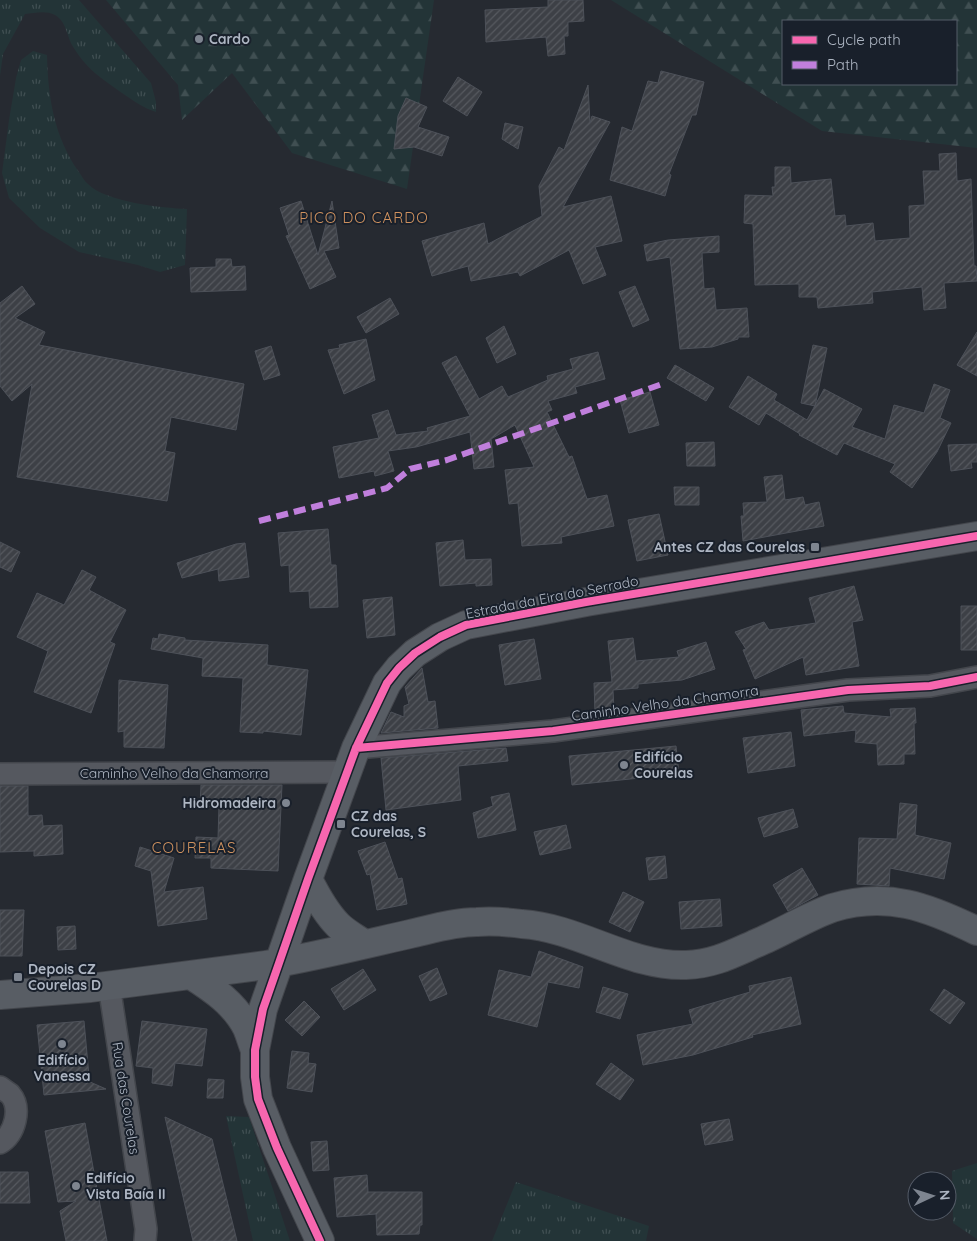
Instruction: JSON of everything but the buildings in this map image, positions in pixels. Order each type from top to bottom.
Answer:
[{"type":"main road","name":"Estrada da Eira do Serrado","points":[[254,1050],[264,1009],[279,963],[352,760],[388,683],[399,668],[415,654],[440,637],[466,626],[586,602],[977,536]]},
{"type":"main road","points":[[308,878],[320,902],[330,916],[340,927],[364,944]]},
{"type":"main road","points":[[0,995],[109,985],[279,963],[449,925],[477,922],[523,924],[572,934],[644,961],[685,965],[714,962],[831,908],[855,902],[893,900],[915,905],[977,931]]},
{"type":"main road","points":[[191,975],[210,987],[232,1006],[247,1028],[254,1050],[258,1099],[277,1148],[320,1241]]},
{"type":"street","name":"Caminho Velho da Chamorra","points":[[0,774],[352,760],[848,690],[930,686],[977,677]]},
{"type":"street","name":"Rua das Courelas","points":[[109,985],[146,1229],[144,1241]]},
{"type":"street","points":[[0,1087],[10,1095],[15,1108],[15,1118],[11,1134],[0,1143]]},
{"type":"green space","points":[[0,0],[79,0],[151,83],[156,102],[156,112],[107,83],[94,72],[77,53],[62,21],[55,15],[48,13],[25,14],[3,54],[0,76]]},
{"type":"green space","points":[[106,0],[434,0],[407,189],[292,153],[232,73],[182,120],[178,85]]},
{"type":"green space","points":[[611,0],[977,0],[977,148],[822,131]]},
{"type":"green space","points":[[33,51],[47,55],[51,101],[58,131],[70,159],[87,183],[96,190],[120,200],[187,209],[185,265],[160,272],[138,265],[79,252],[40,228],[9,198],[2,173],[9,120],[21,60]]},
{"type":"green space","points":[[226,1116],[249,1117],[290,1241],[253,1241]]},
{"type":"green space","points":[[977,1163],[977,1239],[953,1223],[953,1221],[957,1221],[957,1171],[952,1171]]},
{"type":"green space","points":[[516,1182],[649,1226],[646,1241],[492,1241]]},
{"type":"marked path","points":[[259,521],[387,488],[410,469],[447,460],[662,384]]},
{"type":"cycle path","points":[[320,1241],[277,1148],[258,1099],[255,1077],[255,1050],[263,1009],[356,748],[387,683],[399,668],[415,653],[440,637],[466,625],[586,602],[977,536]]},
{"type":"cycle path","points":[[356,748],[553,731],[848,690],[930,686],[977,677]]},
{"type":"place","name":"Cardo","points":[[199,39]]},
{"type":"place","name":"Antes CZ das Courelas","points":[[815,547]]},
{"type":"place","name":"Edifício Courelas","points":[[624,765]]},
{"type":"place","name":"Hidromadeira","points":[[286,803]]},
{"type":"place","name":"CZ das Courelas, S","points":[[341,824]]},
{"type":"place","name":"Depois CZ Courelas D","points":[[18,977]]},
{"type":"place","name":"Edifício Vanessa","points":[[62,1044]]},
{"type":"place","name":"Edifício Vista Baía II","points":[[76,1186]]},
{"type":"district","name":"PICO DO CARDO","points":[[364,218]]},
{"type":"district","name":"COURELAS","points":[[194,848]]}]
